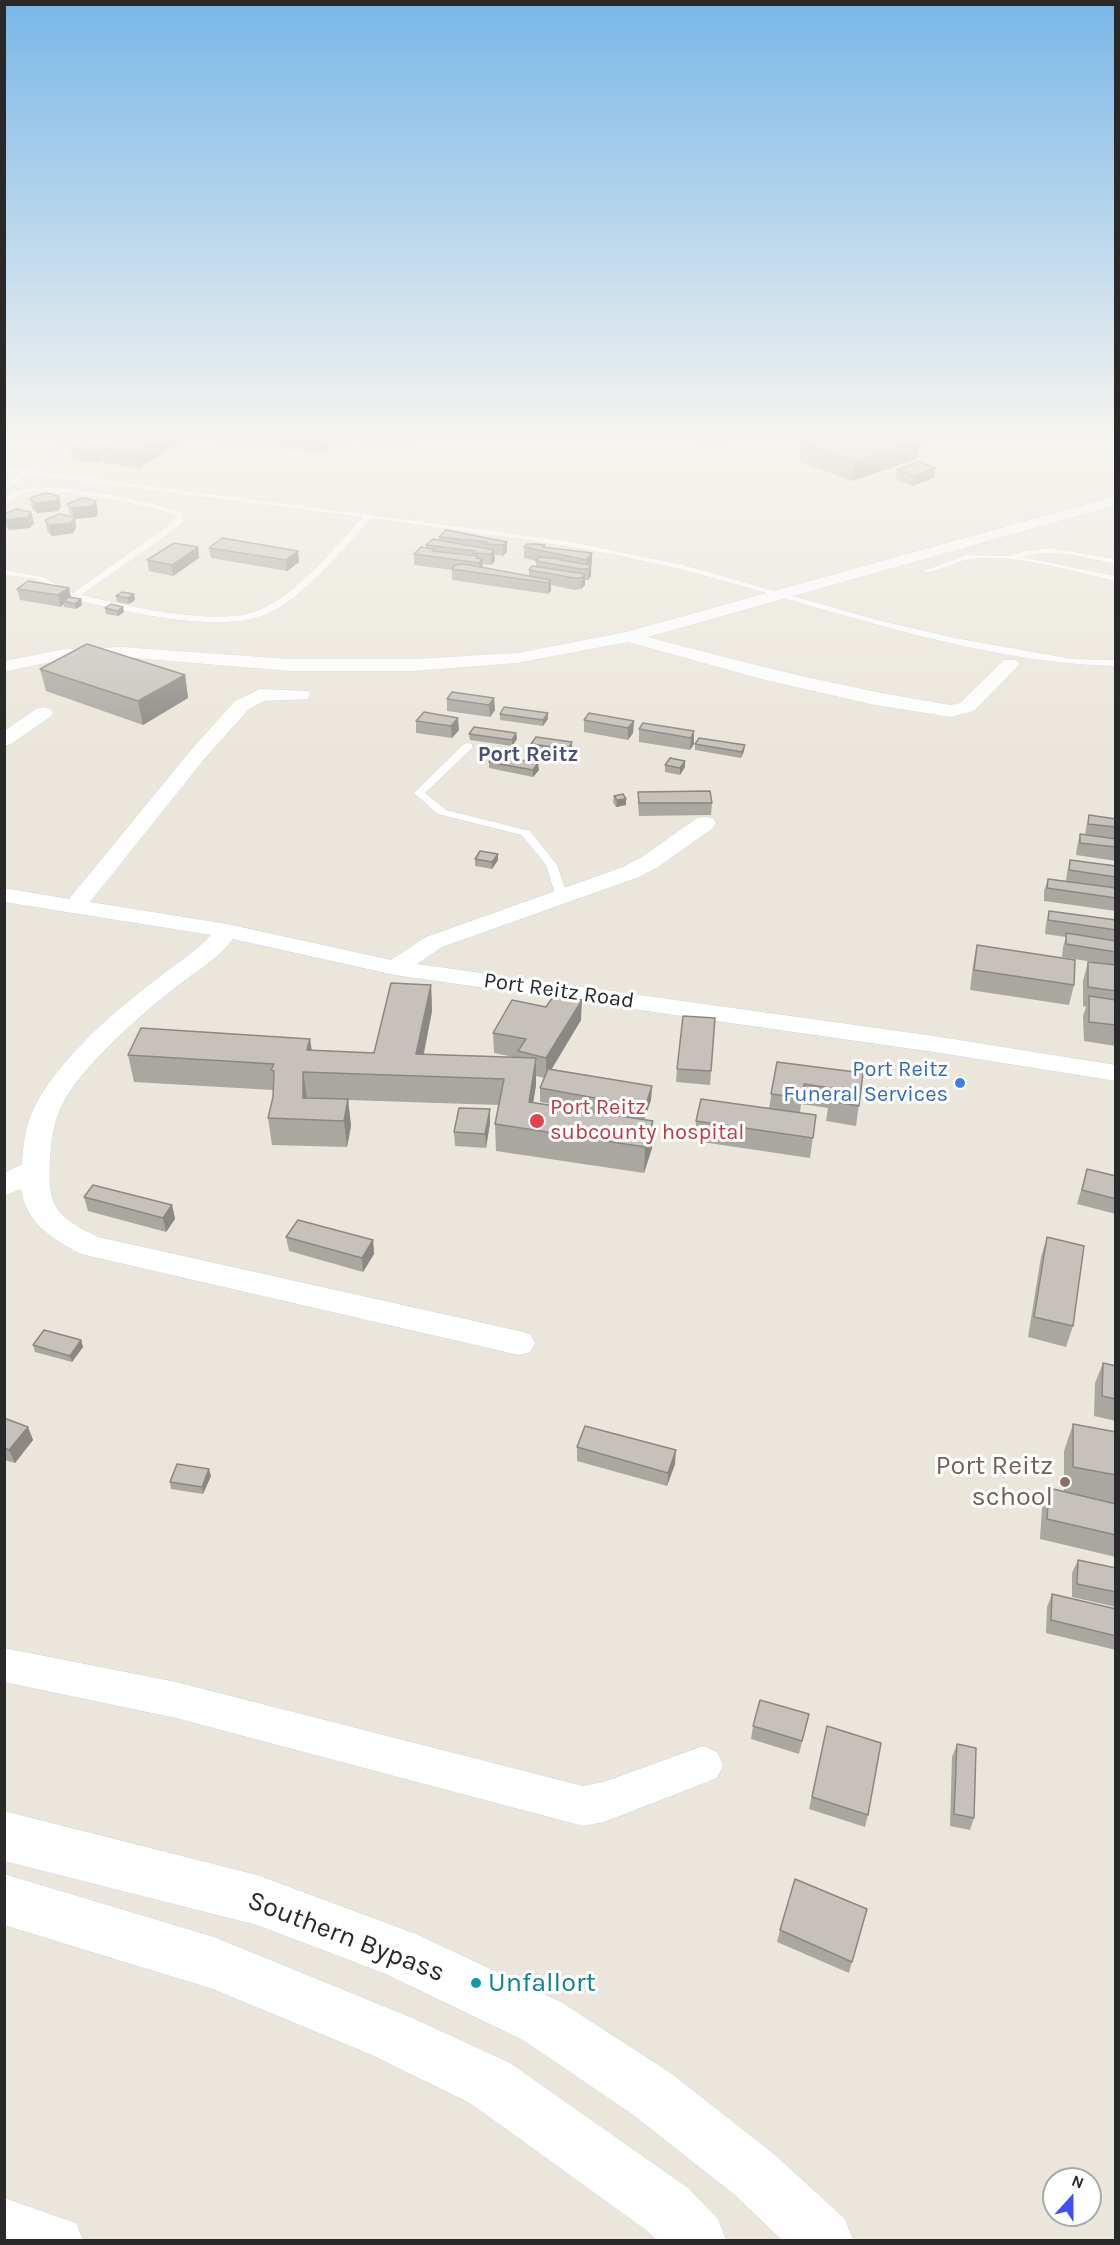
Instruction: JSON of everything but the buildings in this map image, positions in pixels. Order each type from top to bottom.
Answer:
[{"type":"main road","name":"Southern Bypass","points":[[4,1836],[257,1900],[398,1952],[542,2021],[652,2094],[755,2175],[824,2241]]},
{"type":"main road","points":[[4,1899],[214,1963],[391,2036],[490,2084],[591,2153],[667,2209],[697,2241]]},
{"type":"street","points":[[4,667],[64,654],[122,652],[291,652],[517,658],[628,636],[958,545]]},
{"type":"street","points":[[628,636],[765,674],[875,699],[951,711],[967,707],[1010,664]]},
{"type":"street","points":[[75,906],[198,754],[242,705],[260,695],[301,695]]},
{"type":"street","points":[[4,740],[43,713]]},
{"type":"street","points":[[395,968],[434,942],[640,867],[705,823]]},
{"type":"street","name":"Port Reitz Road","points":[[4,895],[226,931],[395,968],[934,1044],[1116,1073]]},
{"type":"street","points":[[226,931],[210,950],[133,1008],[68,1076],[46,1112],[39,1134],[35,1169],[37,1194],[44,1214],[63,1231],[91,1246],[519,1343]]},
{"type":"street","points":[[4,1186],[35,1169]]},
{"type":"street","points":[[4,1665],[176,1700],[583,1806],[604,1802],[703,1765]]},
{"type":"street","points":[[4,2222],[59,2241]]},
{"type":"lane","points":[[74,596],[147,545]]},
{"type":"lane","points":[[4,572],[44,579],[74,596],[192,618],[221,620],[263,612],[282,601],[340,545]]},
{"type":"lane","points":[[573,545],[621,553],[875,622],[955,641],[1072,662],[1116,663]]},
{"type":"lane","points":[[1009,559],[1040,550],[1116,562]]},
{"type":"lane","points":[[927,571],[968,557],[1009,559],[1116,579]]},
{"type":"lane","points":[[468,746],[419,794],[442,812],[526,833],[551,865],[562,897]]},
{"type":"place","name":"Port Reitz Funeral Services","points":[[960,1083]]},
{"type":"place","name":"Port Reitz subcounty hospital","points":[[537,1121]]},
{"type":"place","name":"Port Reitz school","points":[[1065,1482]]},
{"type":"place","name":"Unfallort","points":[[476,1983]]},
{"type":"district","name":"Port Reitz","points":[[528,755]]}]
